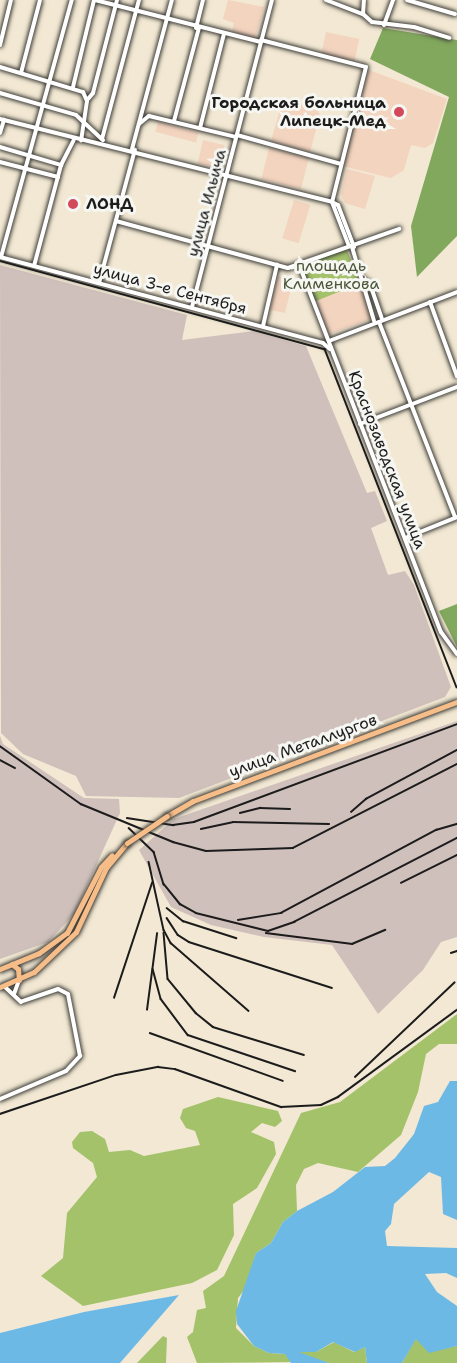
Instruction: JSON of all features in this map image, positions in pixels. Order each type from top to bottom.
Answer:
[{"type":"main road","name":"улица Металлургов","points":[[127,843],[193,801],[457,701]]},
{"type":"main road","points":[[0,969],[39,953],[67,933],[101,867],[127,843]]},
{"type":"main road","points":[[2,986],[34,972],[76,932],[106,868],[127,843]]},
{"type":"main road","points":[[12,964],[19,971],[19,980]]},
{"type":"street","points":[[0,45],[11,0]]},
{"type":"street","points":[[21,73],[40,0]]},
{"type":"street","points":[[0,257],[31,156],[72,0]]},
{"type":"street","points":[[73,87],[95,0],[197,28],[366,67],[332,202]]},
{"type":"street","points":[[81,141],[87,100],[93,93],[117,0]]},
{"type":"street","points":[[102,139],[139,0]]},
{"type":"street","points":[[99,283],[172,0]]},
{"type":"street","points":[[174,121],[203,0]]},
{"type":"street","name":"улица Ильича","points":[[192,307],[272,0]]},
{"type":"street","points":[[326,0],[363,14],[384,26],[414,27],[449,38]]},
{"type":"street","points":[[363,14],[364,0]]},
{"type":"street","points":[[384,26],[393,0]]},
{"type":"street","points":[[407,0],[455,14]]},
{"type":"street","points":[[352,11],[362,7]]},
{"type":"street","points":[[200,128],[224,34]]},
{"type":"street","points":[[0,67],[73,87],[81,91],[87,100]]},
{"type":"street","points":[[0,93],[84,121],[107,143]]},
{"type":"street","points":[[139,124],[149,116],[237,136],[341,164]]},
{"type":"street","points":[[0,133],[2,120],[74,140],[107,143],[134,149],[332,202],[339,213],[364,280],[370,284],[378,320]]},
{"type":"street","points":[[34,266],[61,165],[74,140]]},
{"type":"street","points":[[0,147],[61,165]]},
{"type":"street","points":[[0,162],[58,177]]},
{"type":"street","points":[[116,221],[303,274]]},
{"type":"street","points":[[288,268],[300,267],[399,229]]},
{"type":"street","name":"улица 3-е Сентября","points":[[0,257],[263,326],[326,340],[331,349]]},
{"type":"street","points":[[263,326],[277,265]]},
{"type":"street","points":[[300,267],[326,340],[457,292]]},
{"type":"street","points":[[364,280],[362,287],[378,320],[456,517],[405,538]]},
{"type":"street","points":[[430,302],[457,376]]},
{"type":"street","name":"Краснозаводская улица","points":[[331,349],[441,632],[456,652]]},
{"type":"street","points":[[360,424],[457,387]]},
{"type":"street","points":[[14,995],[19,980]]},
{"type":"street","points":[[0,1099],[66,1071],[80,1056],[68,994],[58,989],[21,1002],[2,986]]},
{"type":"shaded area","points":[[228,0],[264,7],[255,39],[232,32],[234,23],[223,19]]},
{"type":"shaded area","points":[[326,32],[359,39],[354,62],[321,54]]},
{"type":"shaded area","name":"Городская больница Липецк-Мед","points":[[369,70],[447,99],[433,143],[425,148],[411,145],[404,170],[391,178],[342,166]]},
{"type":"shaded area","points":[[297,103],[316,108],[320,115],[310,152],[271,141],[281,106],[295,110]]},
{"type":"shaded area","points":[[158,122],[199,133],[196,143],[155,132]]},
{"type":"shaded area","points":[[203,140],[224,145],[219,168],[198,163]]},
{"type":"shaded area","points":[[269,148],[309,158],[301,189],[261,179]]},
{"type":"shaded area","points":[[347,169],[375,176],[365,209],[345,203],[341,194]]},
{"type":"shaded area","points":[[294,200],[310,205],[299,243],[282,238]]},
{"type":"shaded area","points":[[0,265],[187,315],[182,340],[254,331],[306,346],[367,493],[375,491],[387,521],[371,528],[388,575],[405,571],[414,585],[451,687],[445,697],[179,798],[86,796],[76,776],[23,754],[1,733]]},
{"type":"shaded area","points":[[278,276],[287,279],[290,293],[285,313],[270,310]]},
{"type":"shaded area","points":[[359,284],[372,319],[328,335],[316,300]]},
{"type":"shaded area","points":[[457,721],[457,937],[441,942],[423,970],[378,1014],[332,945],[264,937],[211,925],[171,907],[139,850],[174,819]]},
{"type":"shaded area","points":[[0,736],[3,744],[84,798],[119,799],[120,813],[74,914],[48,942],[0,959]]},
{"type":"green space","points":[[383,28],[457,40],[457,236],[417,277],[411,226],[449,97],[370,59]]},
{"type":"green space","name":"площадь Клименкова","points":[[346,248],[360,283],[315,302],[301,266]]},
{"type":"green space","points":[[457,604],[457,647],[439,611]]},
{"type":"green space","points":[[457,1014],[457,1044],[439,1044],[426,1054],[418,1092],[401,1135],[358,1172],[318,1163],[304,1169],[296,1185],[297,1211],[283,1222],[271,1243],[256,1253],[247,1286],[238,1298],[236,1328],[254,1346],[269,1353],[285,1354],[292,1362],[197,1363],[187,1337],[193,1332],[197,1310],[206,1308],[203,1291],[224,1276],[301,1113],[340,1102]]},
{"type":"green space","points":[[218,1097],[278,1111],[282,1121],[275,1127],[262,1123],[251,1132],[274,1142],[276,1154],[257,1188],[233,1204],[234,1235],[217,1270],[192,1283],[83,1306],[41,1276],[63,1258],[67,1213],[97,1177],[93,1163],[73,1148],[72,1142],[80,1132],[92,1131],[105,1139],[109,1152],[130,1150],[144,1156],[200,1145],[195,1131],[186,1128],[180,1118],[183,1109]]},
{"type":"green space","points":[[163,1336],[167,1338],[166,1363],[137,1363]]},
{"type":"green space","points":[[416,1338],[429,1352],[457,1346],[457,1363],[402,1363]]},
{"type":"green space","points":[[334,1342],[354,1352],[365,1347],[367,1363],[329,1363],[300,1356],[298,1352],[316,1352]]},
{"type":"water","points":[[450,1081],[457,1081],[457,1220],[443,1214],[441,1177],[429,1172],[394,1204],[391,1224],[385,1231],[387,1246],[457,1248],[457,1278],[446,1273],[425,1274],[437,1292],[457,1306],[457,1346],[429,1353],[416,1339],[402,1363],[367,1363],[365,1347],[355,1352],[333,1342],[316,1352],[299,1352],[329,1363],[291,1363],[285,1354],[269,1353],[254,1346],[237,1324],[236,1311],[256,1253],[271,1243],[283,1222],[297,1211],[333,1192],[365,1167],[385,1166],[395,1158],[414,1134],[424,1106],[438,1102]]},
{"type":"water","points":[[179,1295],[120,1363],[0,1363],[0,1333],[84,1312]]},
{"type":"tram line","points":[[0,261],[325,349],[457,687]]},
{"type":"railway","points":[[127,818],[173,825],[194,822],[457,724]]},
{"type":"railway","points":[[0,746],[81,804],[173,842],[206,851],[293,848],[457,764]]},
{"type":"railway","points":[[351,812],[366,799],[457,750]]},
{"type":"railway","points":[[0,760],[15,768]]},
{"type":"railway","points":[[240,813],[260,808],[290,809]]},
{"type":"railway","points":[[201,829],[233,822],[329,824]]},
{"type":"railway","points":[[238,920],[281,913],[436,830],[457,824]]},
{"type":"railway","points":[[129,828],[154,852],[164,884],[180,904],[196,913],[268,931],[294,922],[457,838]]},
{"type":"railway","points":[[401,883],[457,855]]},
{"type":"railway","points":[[149,862],[164,930],[171,943],[249,1011]]},
{"type":"railway","points":[[114,998],[152,883]]},
{"type":"railway","points":[[167,908],[183,921],[236,938]]},
{"type":"railway","points":[[167,918],[178,935],[189,942],[332,988]]},
{"type":"railway","points":[[266,933],[352,944],[385,930]]},
{"type":"railway","points":[[164,933],[168,979],[196,1013],[213,1027],[304,1055]]},
{"type":"railway","points":[[147,1010],[157,934]]},
{"type":"railway","points":[[451,953],[457,951]]},
{"type":"railway","points":[[153,969],[161,999],[188,1035],[295,1071]]},
{"type":"railway","points":[[355,1077],[454,983]]},
{"type":"railway","points":[[0,1114],[116,1075],[158,1067],[175,1069],[281,1107],[321,1105],[338,1097],[457,1010]]},
{"type":"railway","points":[[150,1033],[283,1081]]},
{"type":"place","name":"Городская больница Липецк-Мед","points":[[399,112]]},
{"type":"place","name":"ЛОНД","points":[[73,204]]}]
